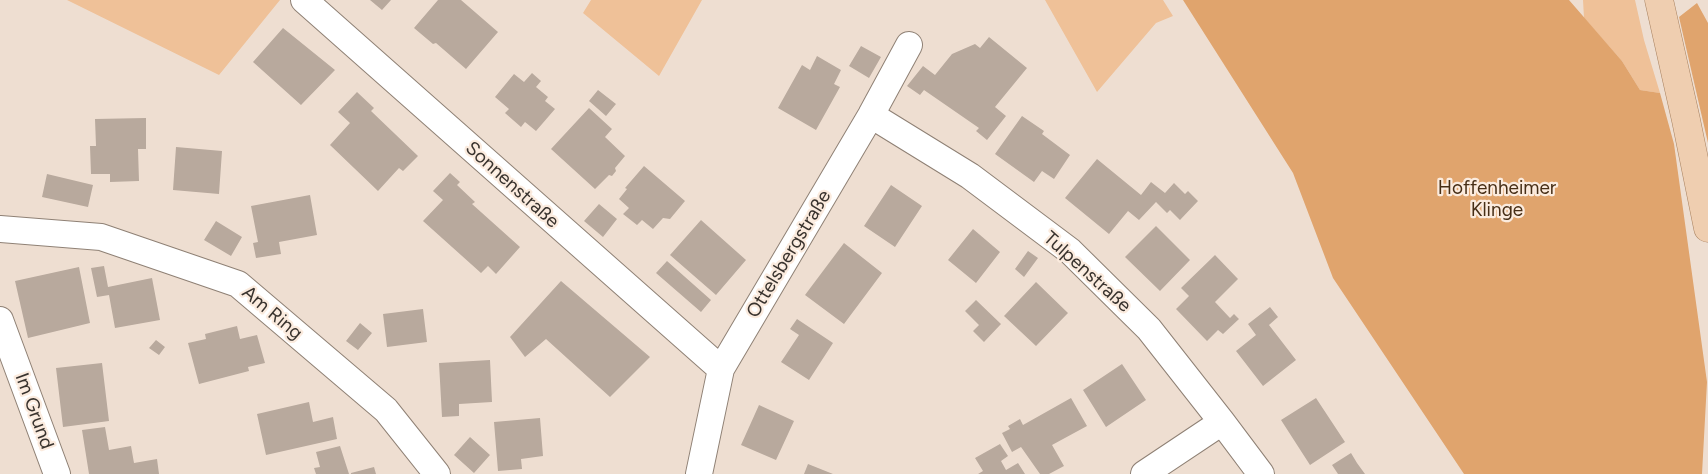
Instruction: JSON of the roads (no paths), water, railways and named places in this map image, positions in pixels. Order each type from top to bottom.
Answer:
[{"type":"main road","points":[[1659,0],[1708,228]]},
{"type":"street","name":"Sonnenstraße","points":[[304,0],[722,369]]},
{"type":"street","name":"Ottelsbergstraße","points":[[699,474],[722,369],[871,115],[909,46]]},
{"type":"street","name":"Tulpenstraße","points":[[871,115],[970,176],[1070,251],[1149,329],[1261,474]]},
{"type":"street","name":"Am Ring","points":[[0,229],[101,237],[238,284],[386,410],[437,474]]},
{"type":"street","name":"Im Grund","points":[[0,320],[57,474]]},
{"type":"street","points":[[1144,474],[1222,422]]},
{"type":"park label","name":"Hoffenheimer Klinge","points":[[1497,199]]}]
